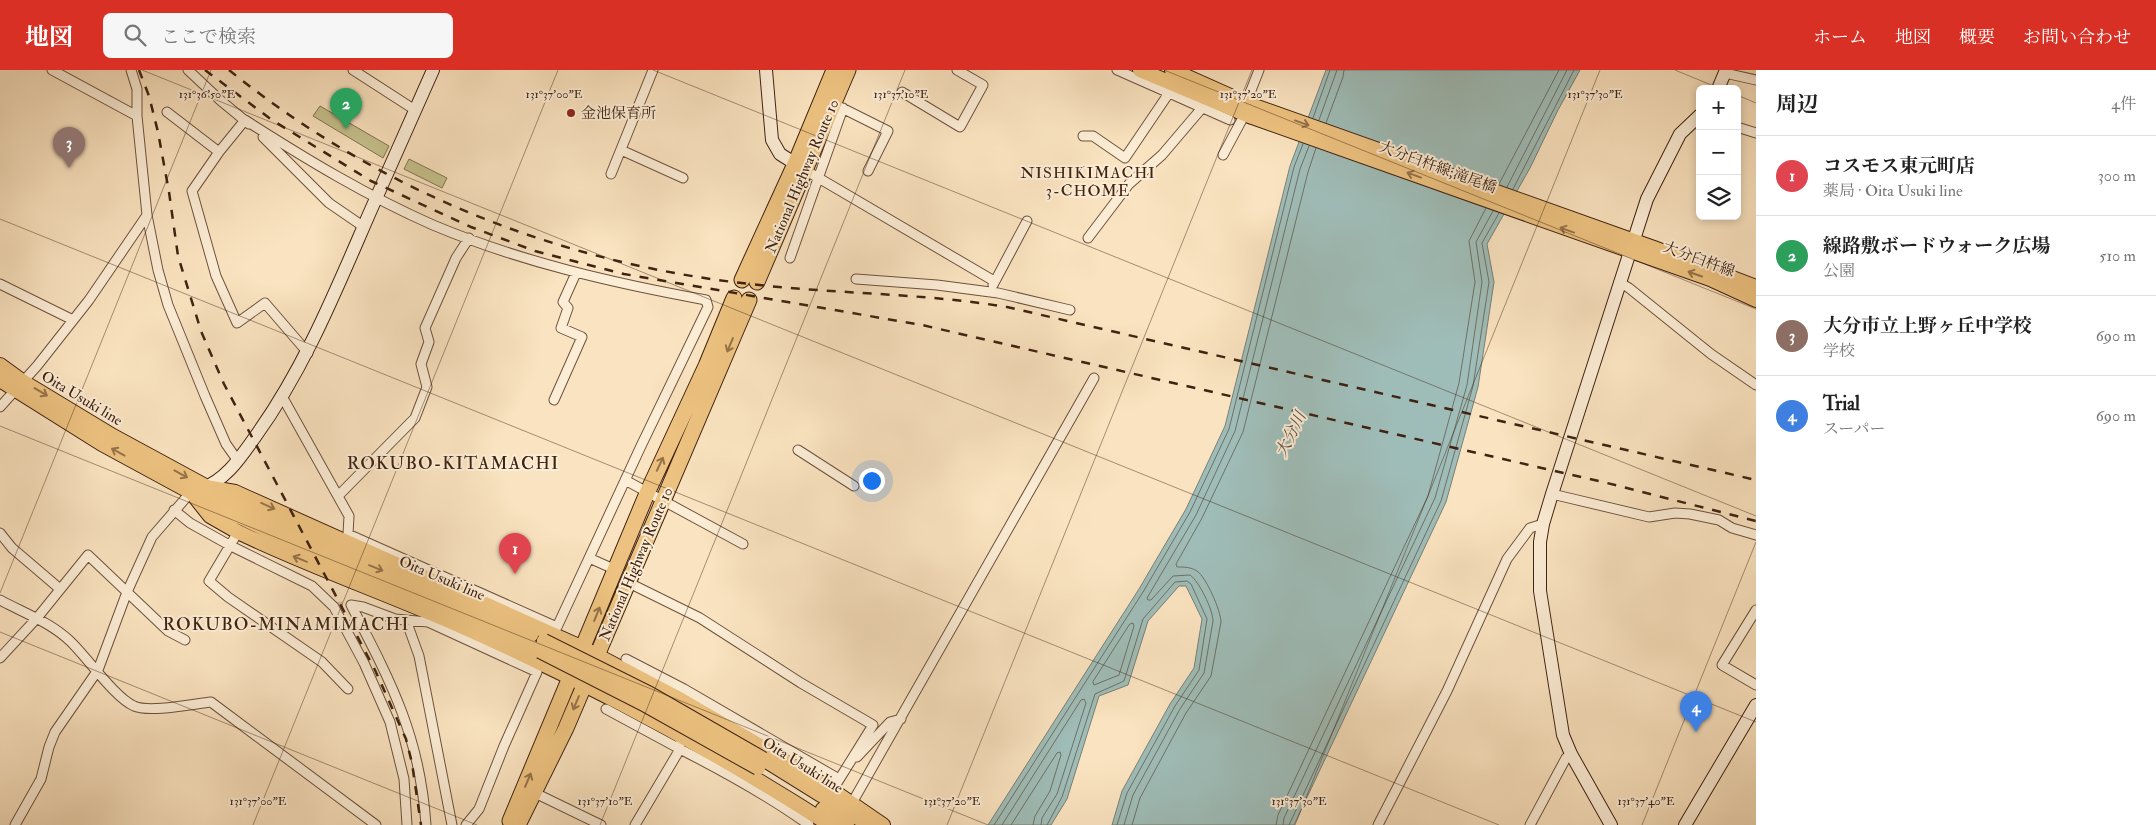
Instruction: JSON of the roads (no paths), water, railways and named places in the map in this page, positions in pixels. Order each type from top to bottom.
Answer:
[{"type":"highway","name":"National Highway Route 10","points":[[749,281],[800,167],[834,70]]},
{"type":"highway","name":"National Highway Route 10","points":[[800,167],[838,106],[848,70]]},
{"type":"highway","name":"National Highway Route 10","points":[[509,825],[577,681],[597,656],[627,582],[664,500],[742,299],[706,366],[648,491],[583,648],[577,681],[535,793],[518,825]]},
{"type":"main road","points":[[1140,70],[1250,110]]},
{"type":"main road","points":[[1172,70],[1250,110]]},
{"type":"main road","name":"大分臼杵線;滝尾橋","points":[[1250,110],[1632,246]]},
{"type":"main road","name":"大分臼杵線","points":[[1632,246],[1756,287]]},
{"type":"main road","name":"大分臼杵線","points":[[1632,246],[1756,300]]},
{"type":"main road","name":"Oita Usuki line","points":[[0,365],[19,385],[102,444],[191,492],[306,549],[450,610],[542,646]]},
{"type":"main road","name":"Oita Usuki line","points":[[0,380],[19,385],[206,487],[311,540],[542,646],[642,703],[853,813],[869,825]]},
{"type":"main road","points":[[206,487],[235,492],[390,557],[685,696],[768,750],[853,813],[883,825]]},
{"type":"main road","points":[[191,492],[210,516],[238,532],[454,623],[577,681],[678,733],[755,777],[830,825]]},
{"type":"street","points":[[52,70],[137,116]]},
{"type":"street","points":[[131,70],[137,89],[137,116],[147,215],[158,270],[168,304],[226,444],[238,461]]},
{"type":"street","points":[[188,70],[245,120],[329,203],[364,227]]},
{"type":"street","points":[[353,70],[415,110]]},
{"type":"street","points":[[15,825],[42,779],[49,747],[55,732],[98,670],[127,592],[152,537],[191,492],[206,487],[226,474],[238,461],[283,398],[308,352],[433,70]]},
{"type":"street","points":[[610,174],[653,70]]},
{"type":"street","points":[[766,70],[772,140],[780,154],[994,281]]},
{"type":"street","points":[[1117,70],[1230,120]]},
{"type":"street","points":[[1224,155],[1250,110],[1259,70]]},
{"type":"street","points":[[902,92],[960,126],[982,85],[962,71]]},
{"type":"street","points":[[1720,85],[1726,71],[1756,80]]},
{"type":"street","points":[[1083,136],[1093,136],[1125,158],[1169,94]]},
{"type":"street","points":[[790,258],[819,178],[838,106],[888,132],[868,171]]},
{"type":"street","points":[[1088,238],[1129,184],[1162,156],[1202,108]]},
{"type":"street","points":[[167,112],[219,152]]},
{"type":"street","points":[[1611,825],[1571,754],[1563,735],[1540,591],[1540,542],[1552,494],[1647,199],[1680,134],[1696,119]]},
{"type":"street","points":[[245,120],[219,152],[192,191],[216,276],[237,323],[265,303],[308,352]]},
{"type":"street","points":[[245,120],[309,160],[376,198],[469,238],[576,273],[616,283],[706,300],[708,307],[557,627],[390,557],[348,534],[349,516],[283,398]]},
{"type":"street","points":[[1741,128],[1756,133]]},
{"type":"street","points":[[620,150],[683,178]]},
{"type":"street","points":[[0,407],[73,320],[147,215]]},
{"type":"street","points":[[992,293],[994,281],[1028,221]]},
{"type":"street","points":[[338,496],[414,418],[427,387],[420,364],[430,342],[425,328],[456,258],[469,238]]},
{"type":"street","points":[[554,400],[582,337],[561,328],[568,308],[563,302],[576,273]]},
{"type":"street","points":[[856,279],[936,285],[992,293],[1070,310]]},
{"type":"street","points":[[1619,282],[1727,367],[1756,385]]},
{"type":"street","points":[[0,284],[73,320]]},
{"type":"street","points":[[853,813],[900,719],[1094,378]]},
{"type":"street","points":[[798,450],[854,486]]},
{"type":"street","points":[[625,480],[742,544]]},
{"type":"street","points":[[1552,494],[1650,517],[1675,513],[1690,514],[1719,520],[1732,528],[1756,535]]},
{"type":"street","points":[[174,510],[190,523],[231,546],[312,586],[334,607],[364,663],[390,722],[404,778],[407,825]]},
{"type":"street","points":[[1378,825],[1447,691],[1507,559],[1530,528],[1543,524]]},
{"type":"street","points":[[238,532],[209,581],[322,662],[348,689]]},
{"type":"street","points":[[0,533],[12,548],[60,589]]},
{"type":"street","points":[[0,658],[88,555],[168,630],[185,640]]},
{"type":"street","points":[[589,558],[616,570]]},
{"type":"street","points":[[626,658],[685,696],[838,782],[873,725],[801,683],[700,618],[627,582]]},
{"type":"street","points":[[0,600],[36,618],[69,640],[98,670],[121,698],[134,706],[146,709],[211,702],[376,825]]},
{"type":"street","points":[[426,825],[421,776],[410,729],[394,689],[351,605],[363,607],[395,619],[428,622],[443,627],[537,672],[504,746],[479,809],[466,825]]},
{"type":"street","points":[[1756,610],[1722,665],[1756,685]]},
{"type":"street","points":[[406,620],[419,656],[452,825]]},
{"type":"street","points":[[1685,825],[1756,705]]},
{"type":"street","points":[[606,709],[722,771],[790,811],[809,825]]},
{"type":"street","points":[[850,761],[860,755],[890,722],[900,719]]},
{"type":"street","points":[[635,825],[680,749],[678,733]]},
{"type":"street","points":[[1530,825],[1566,758],[1571,754]]},
{"type":"street","points":[[535,793],[601,825]]},
{"type":"water","name":"大分川","points":[[1326,70],[1580,70],[1530,168],[1487,244],[1494,282],[1478,387],[1446,502],[1294,825],[1112,825],[1122,791],[1170,704],[1194,668],[1202,619],[1186,586],[1179,586],[1148,621],[1128,685],[1099,696],[1067,799],[1051,825],[988,825],[1139,589],[1186,509],[1225,426],[1290,166]]},
{"type":"tunnel","points":[[334,607],[351,605]]},
{"type":"railway","points":[[139,70],[149,96],[158,132],[178,256],[201,331],[224,384],[375,670],[406,739],[412,763],[421,825]]},
{"type":"railway","points":[[205,70],[272,120],[371,181],[471,227],[535,251],[624,274],[922,325],[1607,483],[1756,521]]},
{"type":"railway","points":[[229,70],[287,113],[347,152],[409,185],[474,214],[540,239],[609,259],[679,274],[750,284],[911,296],[1007,307],[1756,480]]},
{"type":"place","name":"金池保育所","points":[[571,113]]},
{"type":"place","name":"線路敷ボードウォーク広場","points":[[346,129]]},
{"type":"place","name":"大分市立上野ヶ丘中学校","points":[[69,168]]},
{"type":"place","name":"コスモス東元町店","points":[[515,574]]},
{"type":"place","name":"Trial","points":[[1696,732]]},
{"type":"district","name":"NISHIKIMACHI 3-CHOME","points":[[1088,181]]},
{"type":"district","name":"ROKUBO-KITAMACHI","points":[[453,463]]},
{"type":"district","name":"ROKUBO-MINAMIMACHI","points":[[286,624]]}]
